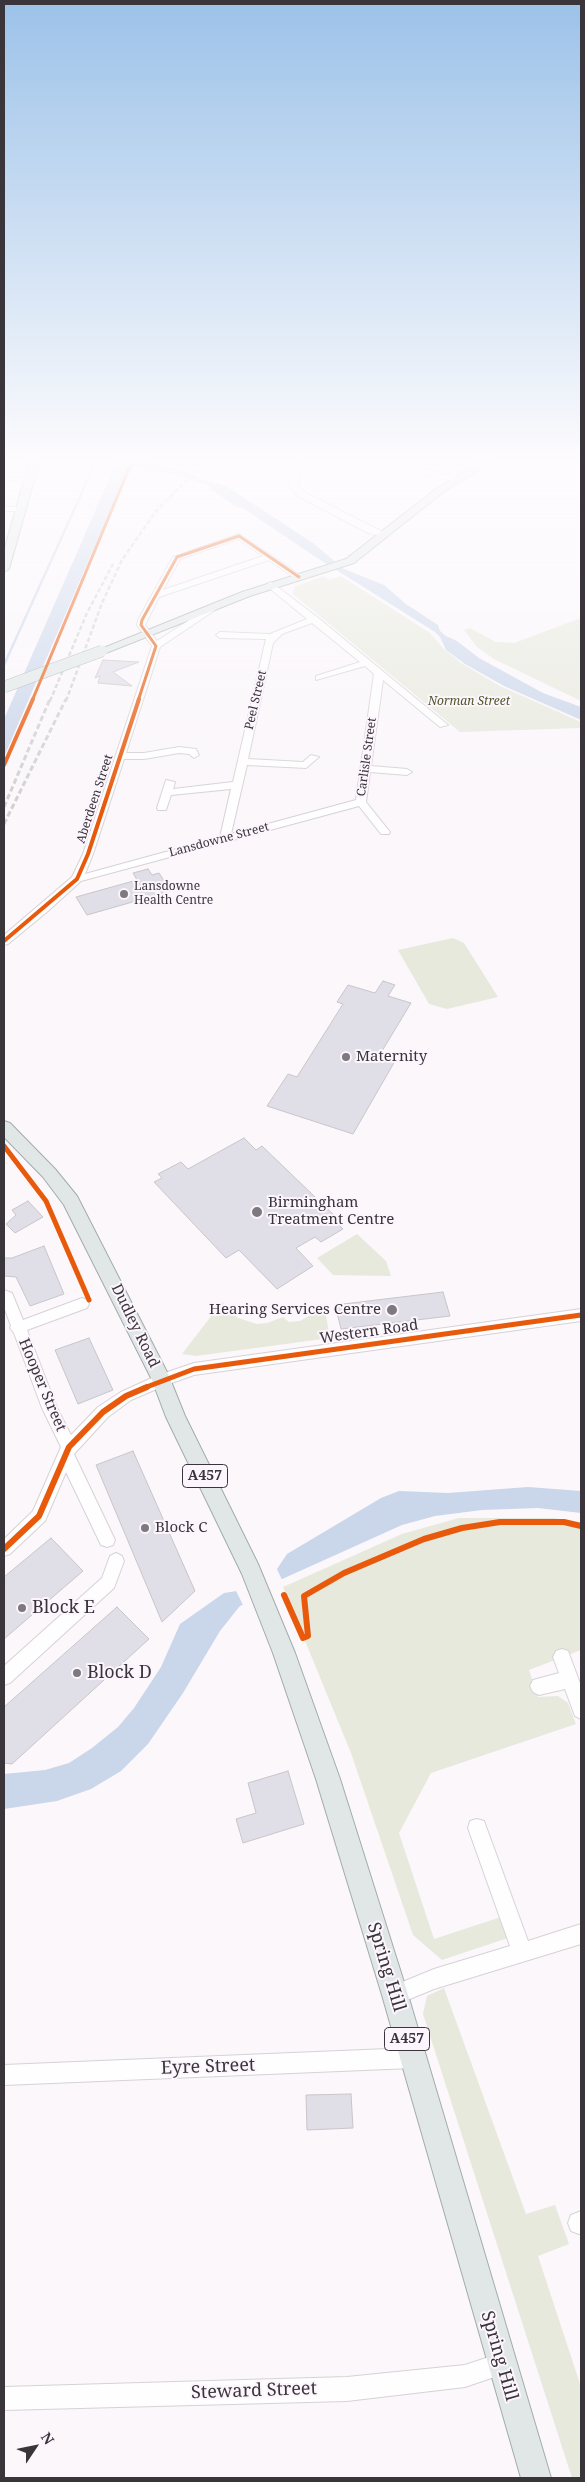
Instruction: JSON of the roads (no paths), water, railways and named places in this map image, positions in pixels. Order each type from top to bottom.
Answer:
[{"type":"main road","points":[[4,687],[148,634],[221,603],[307,575]]},
{"type":"main road","name":"Dudley Road","points":[[4,1127],[49,1174],[71,1201],[161,1380],[176,1417],[251,1571],[265,1604]]},
{"type":"main road","name":"Spring Hill","points":[[265,1604],[298,1690],[395,1995],[501,2364],[536,2478]]},
{"type":"street","points":[[167,575],[141,625],[156,646],[221,603]]},
{"type":"street","points":[[156,595],[214,575]]},
{"type":"street","points":[[271,585],[443,725]]},
{"type":"street","points":[[220,635],[272,637],[293,626],[314,619]]},
{"type":"street","name":"Peel Street","points":[[224,839],[272,637]]},
{"type":"street","name":"Aberdeen Street","points":[[4,941],[50,904],[77,878],[88,854],[156,646]]},
{"type":"street","points":[[319,678],[367,662]]},
{"type":"street","name":"Carlisle Street","points":[[379,673],[360,802],[385,832]]},
{"type":"street","name":"Aberdeen Street","points":[[119,756],[144,756],[179,750],[193,751],[194,755]]},
{"type":"street","points":[[242,762],[306,765],[314,757]]},
{"type":"street","points":[[366,769],[407,772]]},
{"type":"street","points":[[162,808],[170,782]]},
{"type":"street","points":[[166,793],[236,785]]},
{"type":"street","name":"Lansdowne Street","points":[[77,878],[360,802]]},
{"type":"street","name":"Hooper Street","points":[[4,1296],[7,1297],[67,1451],[106,1540]]},
{"type":"street","points":[[18,1328],[82,1304]]},
{"type":"street","name":"Western Road","points":[[67,1451],[103,1412],[126,1396],[161,1380],[194,1369],[581,1315]]},
{"type":"street","points":[[4,1550],[39,1516],[67,1451]]},
{"type":"street","points":[[4,1677],[108,1582],[116,1561]]},
{"type":"street","points":[[562,1657],[581,1710]]},
{"type":"street","points":[[539,1686],[570,1679]]},
{"type":"street","points":[[477,1828],[522,1952]]},
{"type":"street","points":[[395,1995],[434,1979],[581,1934]]},
{"type":"street","name":"Eyre Street","points":[[4,2075],[412,2058]]},
{"type":"street","name":"Steward Street","points":[[4,2399],[347,2389],[466,2376],[501,2364]]},
{"type":"water","points":[[67,575],[82,575],[4,757],[4,719]]},
{"type":"water","points":[[344,575],[359,575],[384,585],[406,604],[438,625],[440,631],[446,636],[457,641],[479,658],[543,693],[581,707],[581,720],[504,686],[465,664],[446,650],[440,637]]},
{"type":"water","points":[[528,1487],[581,1491],[581,1513],[538,1508],[482,1510],[435,1516],[402,1525],[280,1580],[239,1607],[220,1631],[183,1693],[148,1744],[121,1771],[91,1789],[57,1801],[4,1809],[4,1774],[45,1770],[69,1763],[92,1748],[118,1727],[134,1708],[161,1667],[180,1624],[224,1593],[237,1591],[277,1569],[287,1554],[381,1498],[399,1491],[448,1493]]},
{"type":"waterway","points":[[4,665],[45,575]]},
{"type":"railway","points":[[50,701],[87,613],[107,575]]},
{"type":"railway","points":[[66,701],[102,603],[115,575]]},
{"type":"railway","points":[[4,807],[50,699]]},
{"type":"railway","points":[[4,824],[66,699]]},
{"type":"place","name":"Lansdowne Health Centre","points":[[124,894]]},
{"type":"place","name":"Maternity","points":[[346,1057]]},
{"type":"place","name":"Birmingham Treatment Centre","points":[[257,1212]]},
{"type":"place","name":"Hearing Services Centre","points":[[392,1310]]},
{"type":"place","name":"Block C","points":[[145,1528]]},
{"type":"place","name":"Block E","points":[[22,1608]]},
{"type":"place","name":"Block D","points":[[77,1673]]},
{"type":"park label","name":"Norman Street","points":[[469,702]]}]
